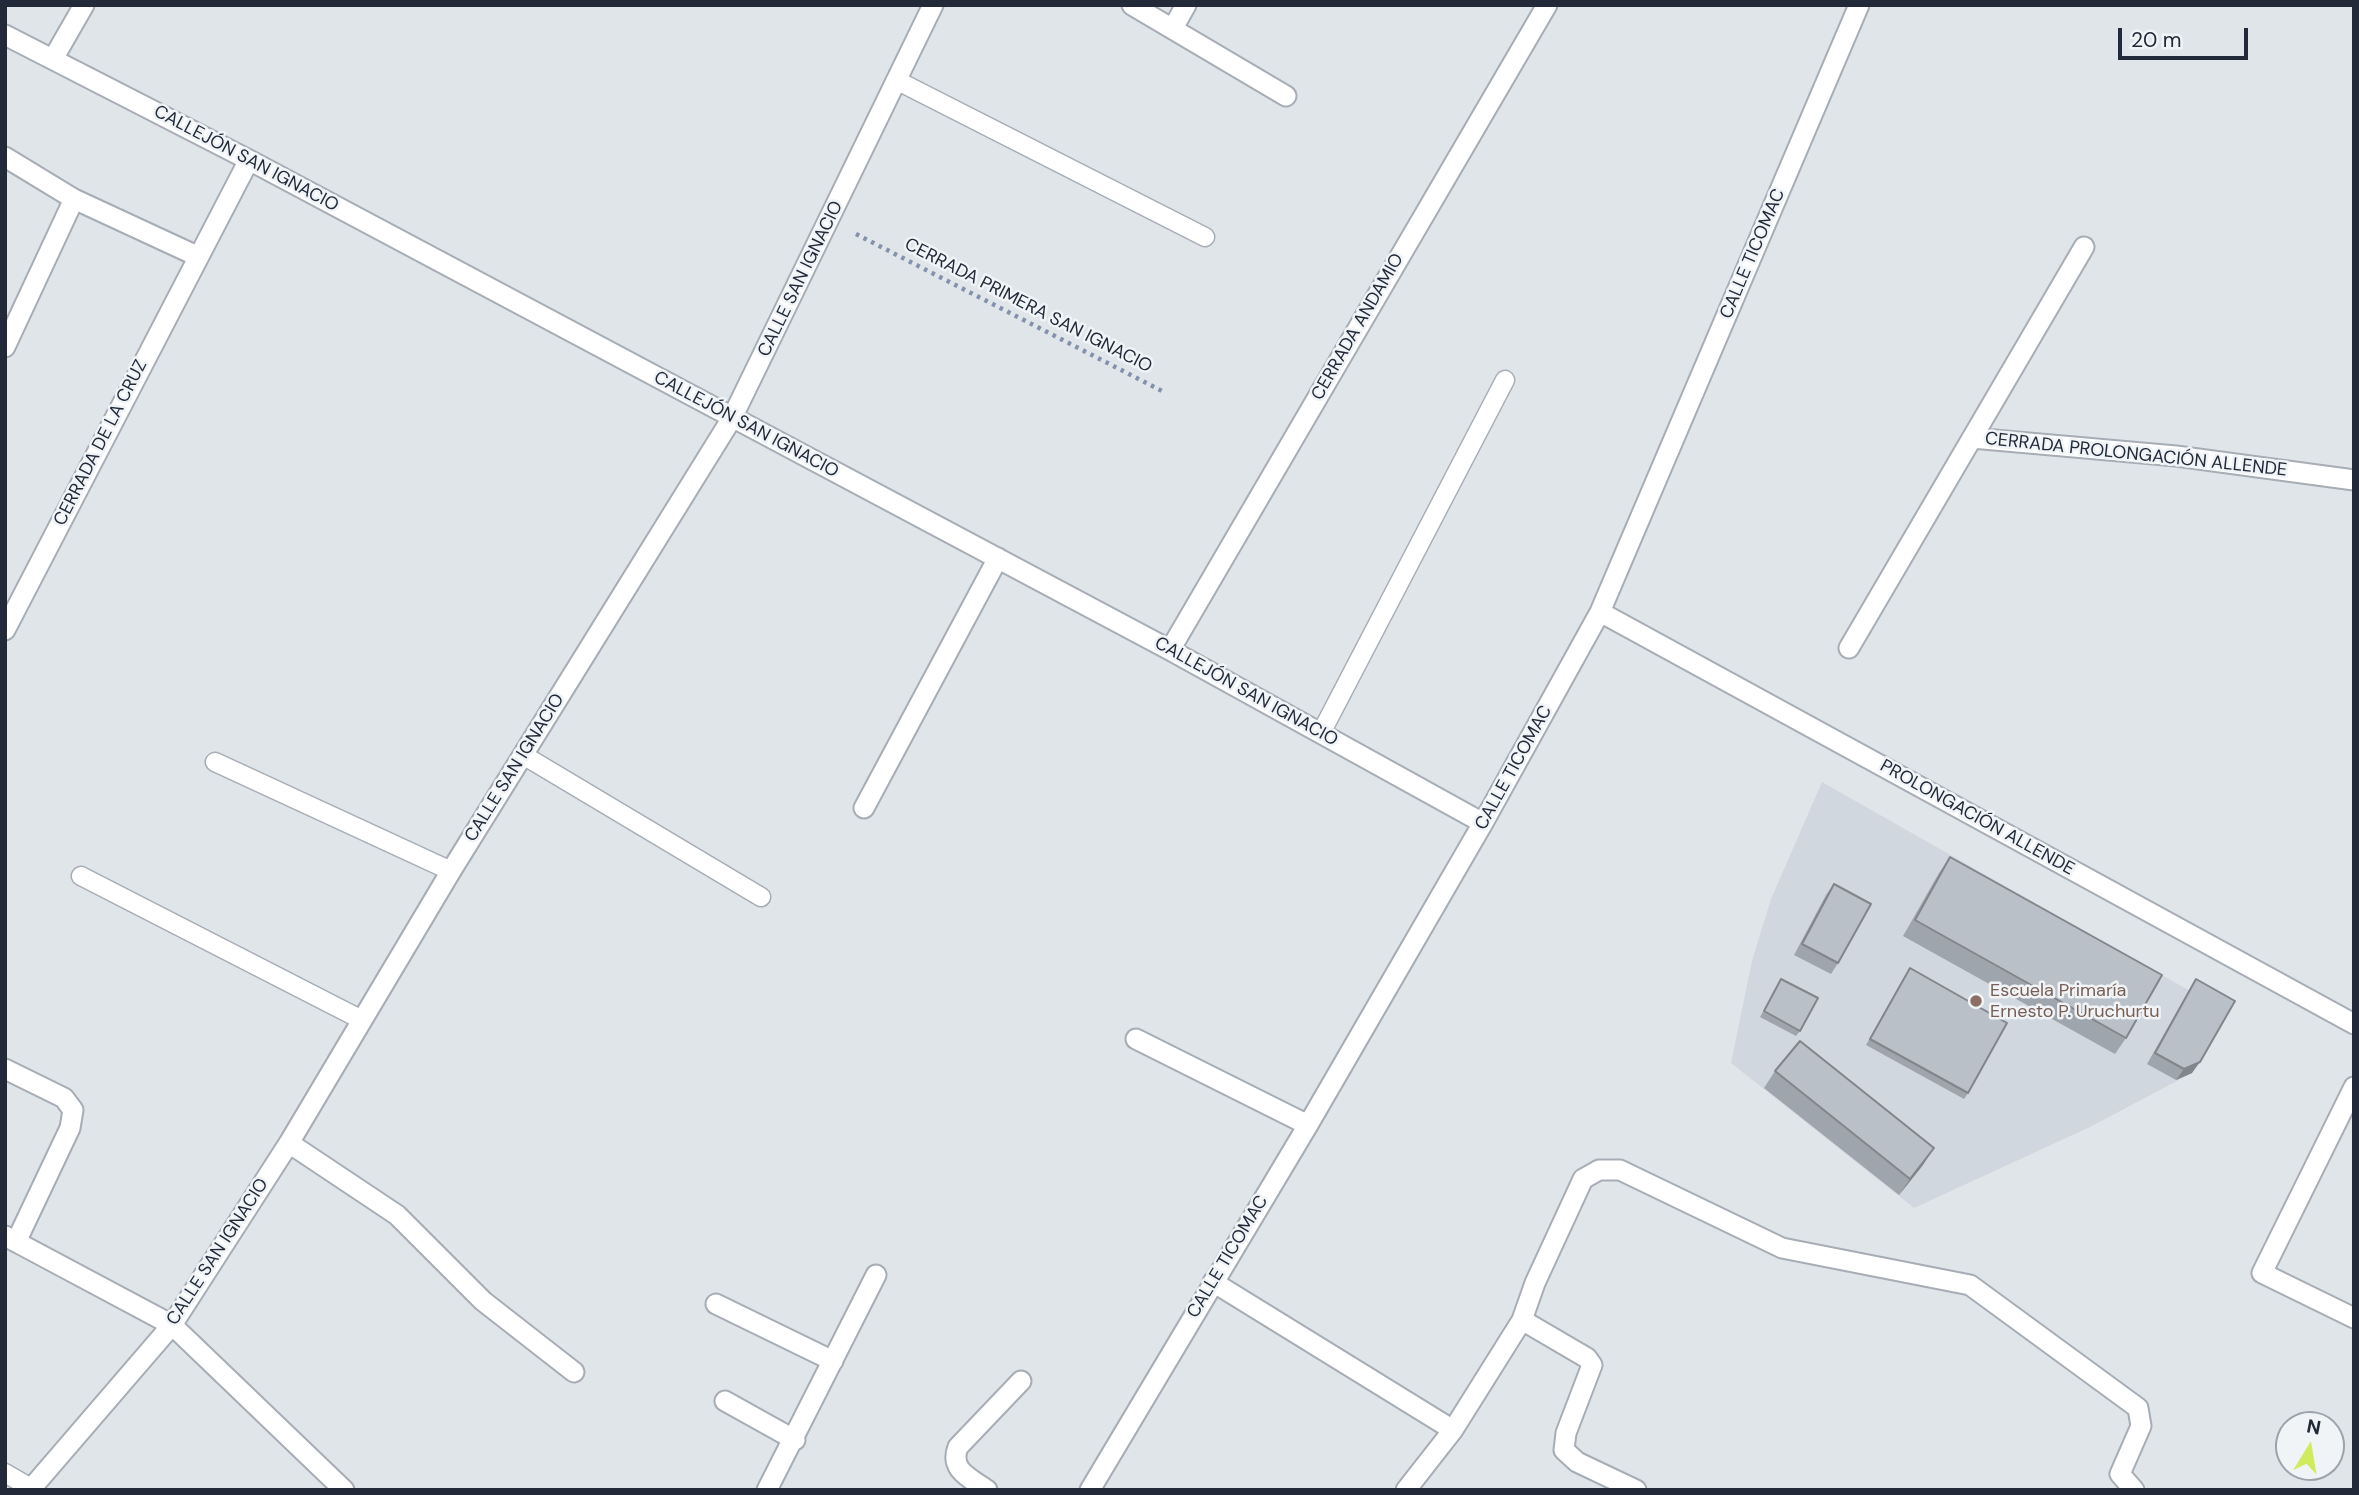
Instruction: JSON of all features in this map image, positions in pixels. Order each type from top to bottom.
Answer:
[{"type":"street","points":[[53,59],[84,5]]},
{"type":"street","name":"CALLE SAN IGNACIO","points":[[31,1489],[172,1325],[289,1143],[451,871],[732,418],[933,5]]},
{"type":"street","points":[[1132,5],[1286,96]]},
{"type":"street","points":[[1173,28],[1186,5]]},
{"type":"street","name":"CERRADA ANDAMIO","points":[[1170,650],[1546,5]]},
{"type":"street","name":"CALLE TICOMAC","points":[[1090,1490],[1308,1125],[1483,823],[1600,612],[1859,5]]},
{"type":"street","name":"CALLEJÓN SAN IGNACIO","points":[[5,35],[249,160],[998,558],[1483,823]]},
{"type":"street","points":[[5,157],[74,199],[197,256]]},
{"type":"street","name":"CERRADA DE LA CRUZ","points":[[5,630],[249,160]]},
{"type":"street","points":[[5,347],[74,199]]},
{"type":"street","name":"CERRADA PROLONGACIÓN ALLENDE","points":[[2084,247],[1972,438],[2176,456],[2354,480]]},
{"type":"street","points":[[1849,648],[1972,438]]},
{"type":"street","points":[[864,808],[998,558]]},
{"type":"street","name":"PROLONGACIÓN ALLENDE","points":[[1600,612],[2354,1024]]},
{"type":"street","points":[[1136,1039],[1308,1125]]},
{"type":"street","points":[[5,1069],[64,1098],[73,1110],[70,1128],[11,1239],[172,1325],[344,1490]]},
{"type":"street","points":[[2354,1087],[2262,1273],[2354,1318]]},
{"type":"street","points":[[289,1143],[397,1215],[483,1301],[573,1372]]},
{"type":"street","points":[[1406,1490],[1453,1430],[1522,1320],[1535,1283],[1583,1179],[1599,1170],[1620,1170],[1782,1248],[1970,1285],[2138,1408],[2141,1426],[2120,1474],[2134,1490]]},
{"type":"street","points":[[767,1490],[876,1275]]},
{"type":"street","points":[[1213,1282],[1453,1430]]},
{"type":"street","points":[[716,1304],[833,1362]]},
{"type":"street","points":[[1522,1320],[1587,1358],[1592,1365],[1566,1433],[1564,1450],[1577,1462],[1636,1490]]},
{"type":"street","points":[[987,1490],[957,1469],[954,1459],[958,1447],[1021,1381]]},
{"type":"street","points":[[725,1401],[794,1440]]},
{"type":"lane","points":[[896,80],[1205,237]]},
{"type":"lane","points":[[1321,733],[1505,380]]},
{"type":"lane","points":[[523,755],[761,897]]},
{"type":"lane","points":[[215,762],[451,871]]},
{"type":"lane","points":[[81,876],[362,1020]]},
{"type":"lane","points":[[5,1473],[31,1489]]},
{"type":"path","name":"CERRADA PRIMERA SAN IGNACIO","points":[[876,244],[1166,393]]},
{"type":"shaded area","name":"Escuela Primaría Ernesto P. Uruchurtu","points":[[1822,782],[2227,1012],[2192,1073],[2090,1127],[1914,1208],[1731,1063],[1752,961],[1771,899]]},
{"type":"building","points":[[1950,857],[2162,975],[2126,1038],[1915,920]]},
{"type":"building","points":[[1834,884],[1871,904],[1838,963],[1802,944]]},
{"type":"building","points":[[1910,968],[2007,1023],[1968,1093],[1870,1039]]},
{"type":"building","points":[[1781,979],[1818,998],[1800,1031],[1764,1011]]},
{"type":"building","points":[[2196,979],[2235,1001],[2200,1062],[2184,1069],[2155,1053]]},
{"type":"building","points":[[1800,1041],[1934,1148],[1910,1179],[1775,1071]]},
{"type":"place","name":"Escuela Primaría Ernesto P. Uruchurtu","points":[[1976,1001]]}]
